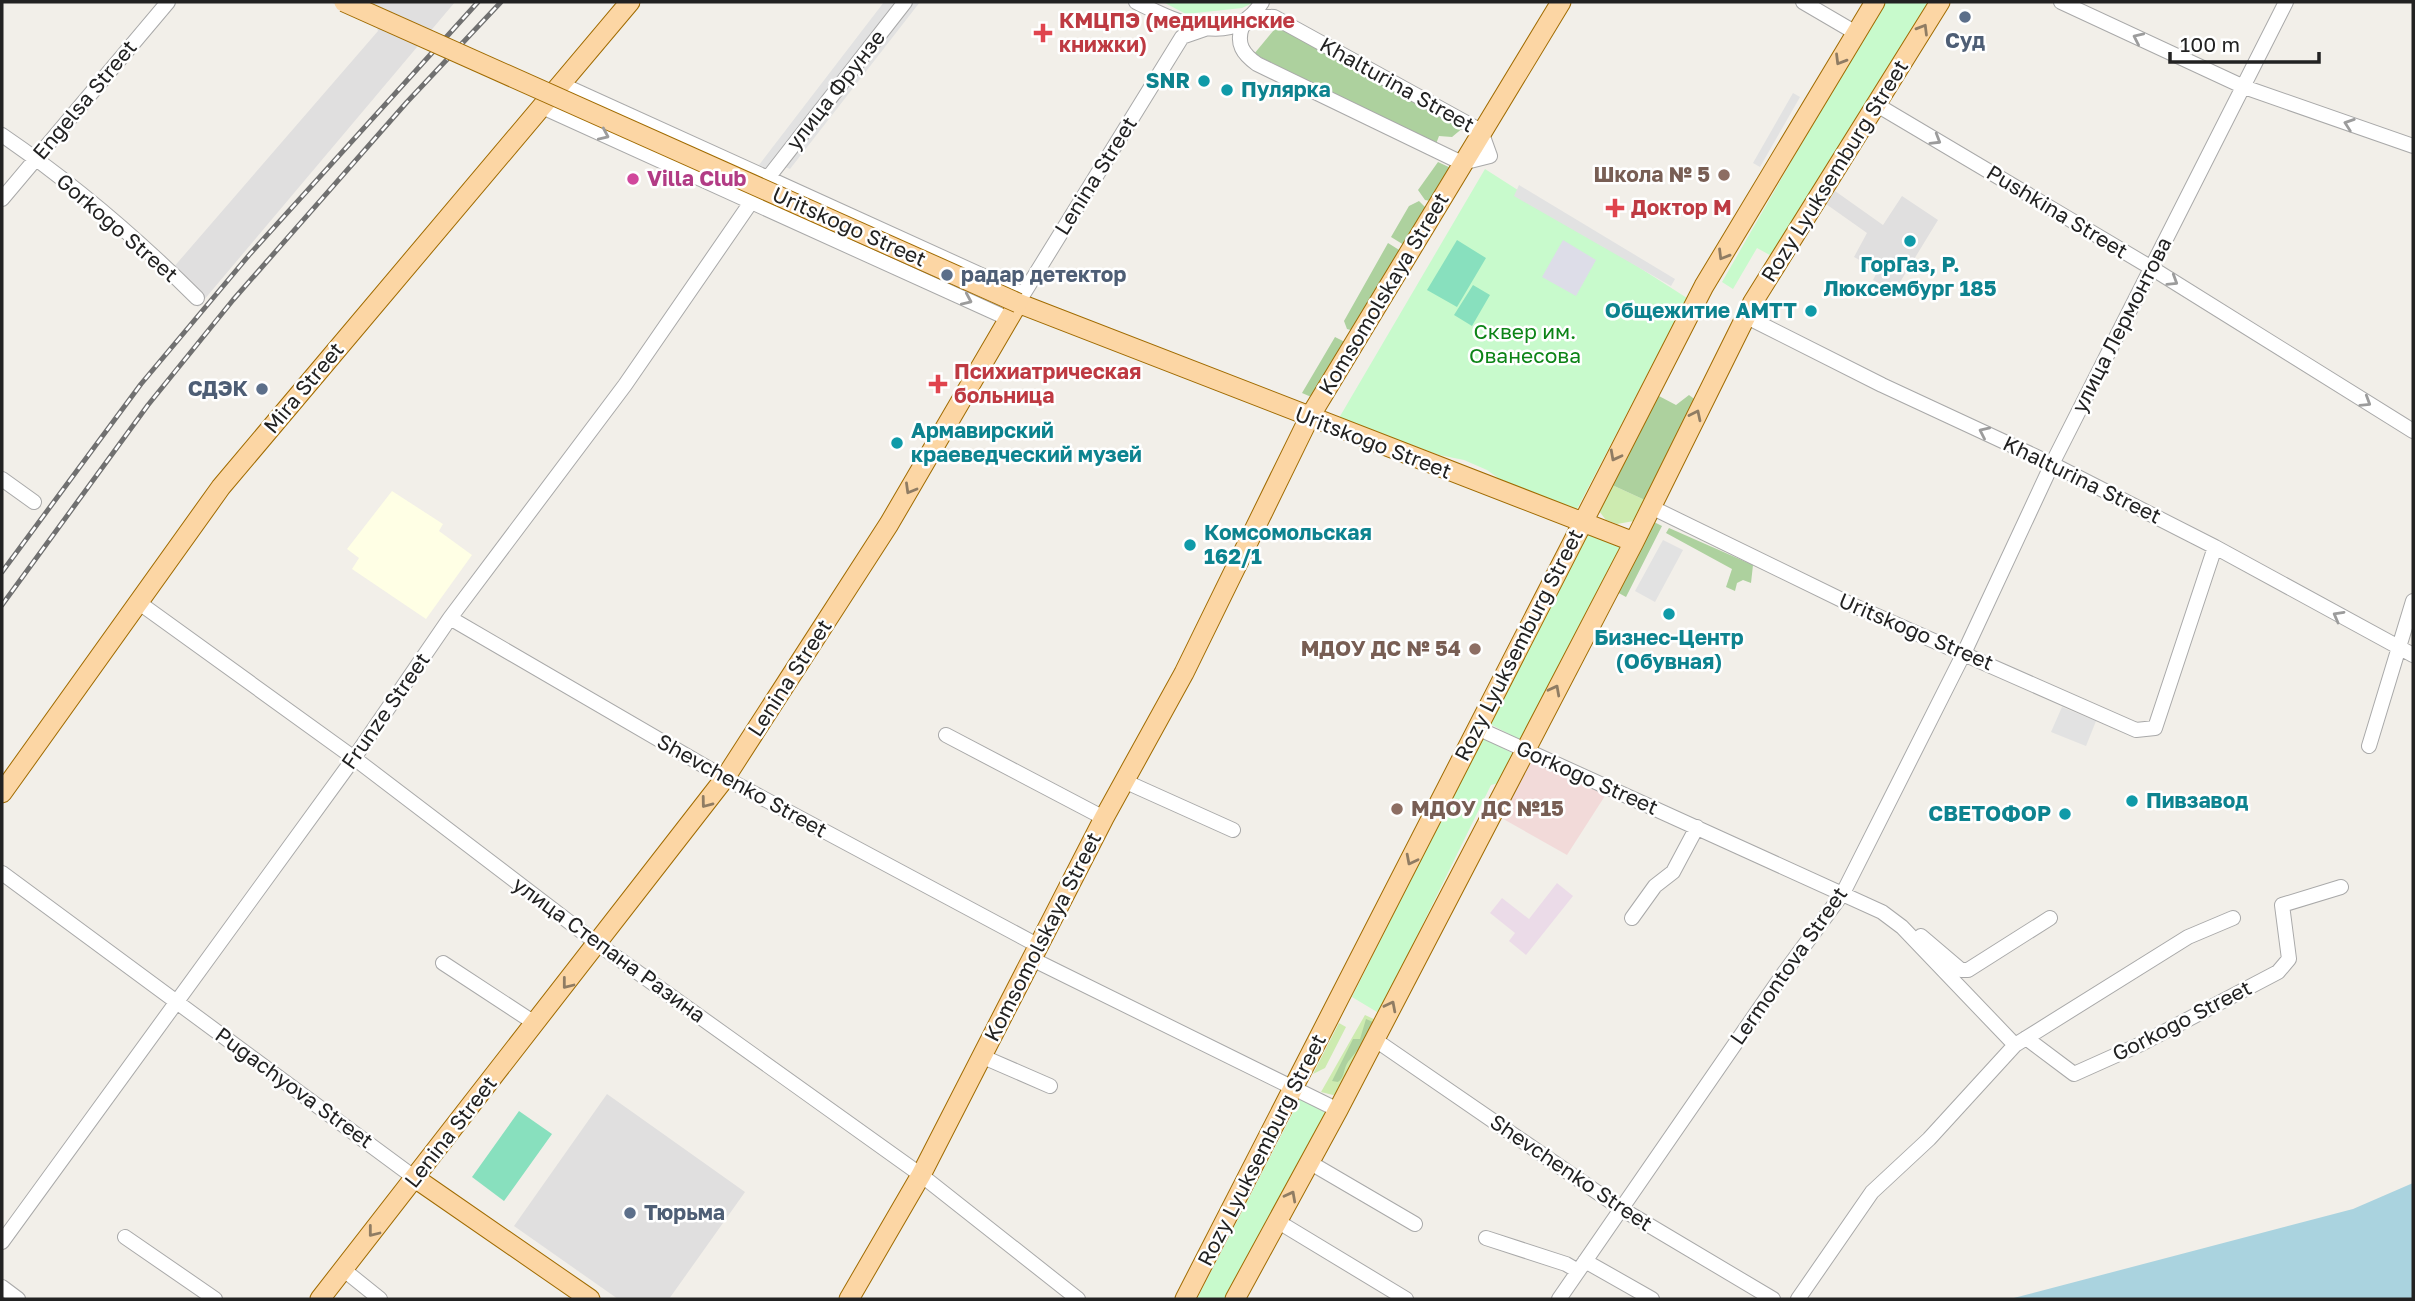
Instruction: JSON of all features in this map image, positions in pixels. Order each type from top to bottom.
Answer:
[{"type":"main road","name":"Uritskogo Street","points":[[344,2],[1016,305],[1634,542]]},
{"type":"main road","name":"Mira Street","points":[[2,793],[221,487],[631,2]]},
{"type":"main road","name":"Komsomolskaya Street","points":[[849,1299],[921,1175],[1104,818],[1184,673],[1309,418],[1561,2]]},
{"type":"main road","name":"Rozy Lyuksemburg Street","points":[[1185,1299],[1704,286],[1875,2]]},
{"type":"main road","name":"Rozy Lyuksemburg Street","points":[[1235,1299],[1338,1110],[1523,750],[1634,542],[1745,316],[1940,2]]},
{"type":"main road","name":"Lenina Street","points":[[320,1299],[725,778],[889,524],[1016,305]]},
{"type":"main road","name":"Pugachyova Street","points":[[415,1178],[580,1297]]},
{"type":"street","name":"Engelsa Street","points":[[2,199],[168,2]]},
{"type":"street","name":"улица Фрунзе","points":[[767,179],[905,2]]},
{"type":"street","name":"Khalturina Street","points":[[1136,2],[1182,24],[1208,28],[1226,28],[1262,15],[1274,17],[1481,131]]},
{"type":"street","points":[[1803,2],[1856,33]]},
{"type":"street","points":[[2061,2],[2244,87],[2413,146]]},
{"type":"street","name":"улица Лермонтова","points":[[1964,653],[2052,464],[2286,2]]},
{"type":"street","points":[[1247,20],[1260,5]]},
{"type":"street","name":"Khalturina Street","points":[[1247,20],[1242,27],[1240,43],[1246,55],[1257,64],[1462,163]]},
{"type":"street","name":"Lenina Street","points":[[1016,305],[1182,37],[1208,28]]},
{"type":"street","name":"Uritskogo Street","points":[[561,84],[767,179],[1016,305]]},
{"type":"street","name":"Pushkina Street","points":[[1877,105],[2150,267],[2413,431]]},
{"type":"street","name":"Uritskogo Street","points":[[542,107],[751,202],[1016,305]]},
{"type":"street","name":"Gorkogo Street","points":[[2,135],[36,158],[197,298]]},
{"type":"street","name":"Frunze Street","points":[[2,1242],[354,758],[450,618],[625,385],[767,179]]},
{"type":"street","name":"Khalturina Street","points":[[1745,316],[2052,464],[2215,547],[2413,655]]},
{"type":"street","points":[[2,479],[34,502]]},
{"type":"street","name":"Uritskogo Street","points":[[1651,507],[1793,578],[2136,730],[2146,731],[2155,728],[2215,547]]},
{"type":"street","points":[[2369,746],[2413,601]]},
{"type":"street","name":"улица Степана Разина","points":[[138,602],[354,758],[598,944],[921,1175],[1078,1299]]},
{"type":"street","name":"Shevchenko Street","points":[[450,618],[725,778],[1035,952],[1293,1089],[1338,1110]]},
{"type":"street","name":"Lermontova Street","points":[[1559,1299],[1620,1208],[1843,893],[1964,653]]},
{"type":"street","name":"Gorkogo Street","points":[[1477,728],[1882,912],[1909,934],[2020,1042],[2074,1074],[2141,1044],[2278,972],[2289,959],[2283,905],[2341,887]]},
{"type":"street","name":"Komsomolskaya Street","points":[[946,735],[1104,818]]},
{"type":"street","points":[[1124,781],[1233,830]]},
{"type":"street","points":[[1632,918],[1656,886],[1672,872],[1698,827]]},
{"type":"street","name":"Pugachyova Street","points":[[2,873],[415,1178]]},
{"type":"street","name":"Gorkogo Street","points":[[1909,934],[1917,932],[1961,970],[1968,970],[2050,918]]},
{"type":"street","points":[[1798,1299],[1872,1192],[1929,1139],[2020,1042],[2188,937],[2233,918]]},
{"type":"street","points":[[443,963],[536,1024]]},
{"type":"street","name":"Shevchenko Street","points":[[1374,1038],[1620,1208],[1773,1299]]},
{"type":"street","name":"Komsomolskaya Street","points":[[981,1056],[1050,1086]]},
{"type":"street","points":[[1309,1162],[1415,1224]]},
{"type":"street","points":[[1277,1221],[1406,1299]]},
{"type":"street","points":[[125,1237],[215,1299]]},
{"type":"street","points":[[1486,1238],[1566,1264],[1581,1266],[1652,1299]]},
{"type":"street","points":[[344,1270],[380,1299]]},
{"type":"street","points":[[2,1287],[18,1299]]},
{"type":"shaded area","points":[[330,2],[455,2],[198,307],[166,276],[378,31],[375,22]]},
{"type":"shaded area","points":[[884,2],[896,2],[767,169],[759,165]]},
{"type":"shaded area","points":[[910,2],[920,2],[790,169],[783,166]]},
{"type":"shaded area","points":[[1793,93],[1800,97],[1760,167],[1753,163]]},
{"type":"shaded area","points":[[1519,185],[1675,279],[1671,286],[1514,196]]},
{"type":"shaded area","points":[[1835,191],[1883,225],[1902,196],[1938,220],[1894,292],[1873,280],[1878,270],[1854,257],[1867,233],[1826,204]]},
{"type":"shaded area","points":[[1563,240],[1596,260],[1576,296],[1542,277]]},
{"type":"shaded area","points":[[392,491],[443,524],[439,531],[472,555],[426,619],[352,569],[359,558],[347,549]]},
{"type":"shaded area","points":[[1663,540],[1683,550],[1655,602],[1635,591]]},
{"type":"shaded area","points":[[2062,707],[2096,721],[2086,746],[2051,732]]},
{"type":"shaded area","points":[[1530,753],[1610,788],[1567,855],[1498,816]]},
{"type":"shaded area","points":[[1557,883],[1573,896],[1526,955],[1509,941],[1515,933],[1490,913],[1502,898],[1529,919]]},
{"type":"shaded area","points":[[607,1094],[745,1192],[669,1299],[618,1299],[514,1226]]},
{"type":"green space","points":[[1163,2],[1255,2],[1242,8],[1186,14]]},
{"type":"green space","points":[[1883,2],[1934,2],[1777,259],[1757,248],[1733,289],[1722,282]]},
{"type":"green space","points":[[1278,25],[1464,127],[1452,137],[1439,136],[1436,144],[1254,54]]},
{"type":"green space","points":[[1438,162],[1453,169],[1431,201],[1425,200],[1418,190]]},
{"type":"green space","name":"Сквер им. Ованесова","points":[[1485,169],[1687,298],[1577,509],[1505,483],[1487,470],[1464,460],[1439,455],[1339,418]]},
{"type":"green space","points":[[1419,201],[1427,209],[1404,245],[1391,237],[1409,206]]},
{"type":"green space","points":[[1457,240],[1486,258],[1457,307],[1427,290]]},
{"type":"green space","points":[[1388,243],[1404,253],[1354,331],[1347,329],[1344,321]]},
{"type":"green space","points":[[1473,285],[1490,295],[1472,326],[1454,315]]},
{"type":"green space","points":[[1335,337],[1349,344],[1316,399],[1302,393]]},
{"type":"green space","points":[[1657,395],[1676,405],[1689,395],[1697,401],[1647,501],[1610,484]]},
{"type":"green space","points":[[1610,484],[1647,501],[1634,521],[1617,524],[1606,520],[1599,511]]},
{"type":"green space","points":[[1654,522],[1662,526],[1626,597],[1615,591]]},
{"type":"green space","points":[[1669,528],[1753,565],[1751,583],[1743,580],[1737,583],[1735,591],[1726,587],[1732,569],[1666,533]]},
{"type":"green space","points":[[1587,533],[1621,545],[1522,741],[1490,724]]},
{"type":"green space","points":[[1482,737],[1514,754],[1499,783],[1491,785],[1413,944],[1415,951],[1382,1015],[1352,997]]},
{"type":"green space","points":[[1365,1015],[1378,1021],[1341,1093],[1333,1095],[1321,1092]]},
{"type":"green space","points":[[1366,1019],[1373,1022],[1368,1034],[1348,1062],[1340,1080],[1332,1081],[1353,1039],[1360,1039]]},
{"type":"green space","points":[[1339,1023],[1346,1027],[1325,1068],[1313,1074]]},
{"type":"green space","points":[[1300,1099],[1331,1112],[1229,1299],[1197,1299]]},
{"type":"green space","points":[[519,1111],[552,1134],[504,1201],[472,1177]]},
{"type":"water","points":[[2413,1183],[2413,1299],[2010,1299],[2353,1209]]},
{"type":"railway","points":[[2,572],[141,384],[250,254],[478,2]]},
{"type":"railway","points":[[2,605],[148,405],[233,300],[407,102],[501,2]]},
{"type":"place","name":"Суд","points":[[1965,17]]},
{"type":"place","name":"КМЦПЭ (медицинские книжки)","points":[[1043,33]]},
{"type":"place","name":"SNR","points":[[1204,81]]},
{"type":"place","name":"Пулярка","points":[[1227,90]]},
{"type":"place","name":"Школа № 5","points":[[1724,175]]},
{"type":"place","name":"Villa Club","points":[[633,179]]},
{"type":"place","name":"Доктор М","points":[[1615,208]]},
{"type":"place","name":"ГорГаз, Р. Люксембург 185","points":[[1910,241]]},
{"type":"place","name":"радар детектор","points":[[947,275]]},
{"type":"place","name":"Общежитие АМТТ","points":[[1811,311]]},
{"type":"place","name":"Психиатрическая больница","points":[[938,384]]},
{"type":"place","name":"СДЭК","points":[[262,389]]},
{"type":"place","name":"Армавирский краеведческий музей","points":[[897,443]]},
{"type":"place","name":"Комсомольская 162/1","points":[[1190,545]]},
{"type":"place","name":"Бизнес-Центр (Обувная)","points":[[1669,614]]},
{"type":"place","name":"МДОУ ДС № 54","points":[[1475,649]]},
{"type":"place","name":"Пивзавод","points":[[2132,801]]},
{"type":"place","name":"МДОУ ДС №15","points":[[1397,809]]},
{"type":"place","name":"СВЕТОФОР","points":[[2065,814]]},
{"type":"place","name":"Тюрьма","points":[[630,1213]]}]
